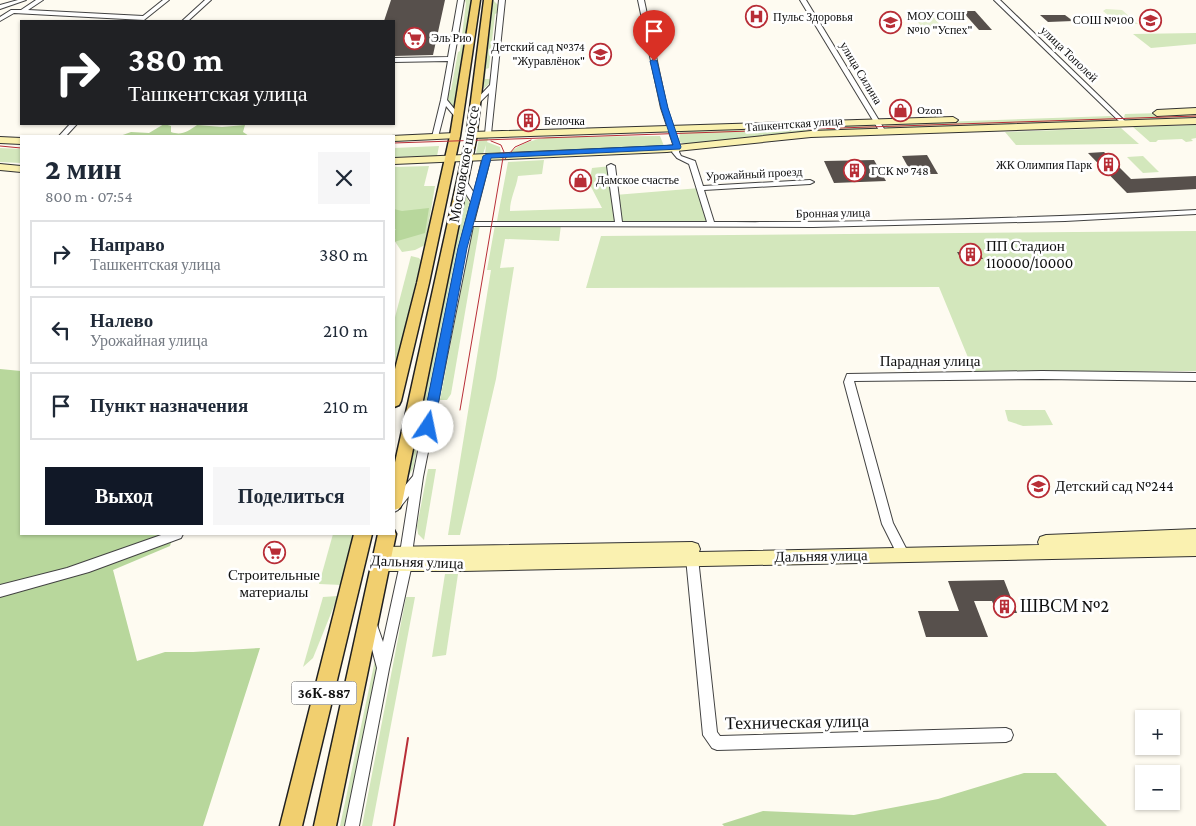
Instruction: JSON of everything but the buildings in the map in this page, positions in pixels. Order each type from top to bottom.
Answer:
[{"type":"main road","name":"Московское шоссе","points":[[395,397],[455,136],[476,0]]},
{"type":"main road","name":"Московское шоссе","points":[[395,497],[468,157],[488,0]]},
{"type":"main road","name":"Ташкентская улица","points":[[395,138],[1196,111]]},
{"type":"main road","name":"Ташкентская улица","points":[[395,161],[678,147],[811,134],[1196,121]]},
{"type":"main road","points":[[0,140],[20,141]]},
{"type":"main road","points":[[0,167],[20,169]]},
{"type":"main road","name":"36К-887","points":[[291,826],[363,535]]},
{"type":"main road","name":"36К-887","points":[[325,826],[387,535]]},
{"type":"main road","name":"Дальняя улица","points":[[357,559],[692,558],[1196,536]]},
{"type":"main road","name":"Дальняя улица","points":[[406,559],[901,550],[1196,549]]},
{"type":"street","points":[[0,7],[23,0]]},
{"type":"street","points":[[23,11],[40,0]]},
{"type":"street","points":[[0,19],[13,11],[144,18],[166,0]]},
{"type":"street","points":[[186,20],[208,0]]},
{"type":"street","points":[[435,137],[452,59],[461,0]]},
{"type":"street","points":[[488,134],[502,3],[496,0]]},
{"type":"street","points":[[641,0],[664,108],[678,147],[675,152],[679,157],[692,163],[711,224]]},
{"type":"street","name":"улица Силина","points":[[803,0],[884,132]]},
{"type":"street","name":"улица Тополей","points":[[998,0],[1125,124]]},
{"type":"street","points":[[395,60],[452,59]]},
{"type":"street","points":[[476,104],[494,84]]},
{"type":"street","points":[[444,100],[458,117]]},
{"type":"street","points":[[63,135],[73,125]]},
{"type":"street","points":[[352,826],[406,559],[418,477],[463,248],[487,156]]},
{"type":"street","points":[[611,166],[619,225]]},
{"type":"street","points":[[462,181],[476,203]]},
{"type":"street","name":"Урожайный проезд","points":[[700,188],[810,182]]},
{"type":"street","name":"Бронная улица","points":[[470,224],[813,225],[1005,221],[1196,212]]},
{"type":"street","name":"Парадная улица","points":[[901,550],[888,524],[853,398],[849,382],[850,377],[1046,375],[1196,377]]},
{"type":"street","points":[[395,506],[418,477]]},
{"type":"street","points":[[0,591],[71,572],[173,535]]},
{"type":"street","name":"Техническая улица","points":[[692,558],[710,735],[717,743],[1006,734]]},
{"type":"street","points":[[370,620],[383,669]]},
{"type":"green space","points":[[465,0],[472,0],[456,100],[453,107],[447,99],[449,90],[451,90],[458,52],[460,51]]},
{"type":"green space","points":[[493,0],[498,5],[497,13],[495,14],[489,68],[486,69],[485,79],[490,79],[490,83],[480,92]]},
{"type":"green space","points":[[1106,9],[1122,10],[1138,24],[1119,24],[1103,11]]},
{"type":"green space","points":[[918,14],[932,15],[943,29],[933,31],[925,29],[913,16]]},
{"type":"green space","points":[[1196,33],[1196,44],[1151,48],[1133,34]]},
{"type":"green space","points":[[1196,112],[1196,117],[1130,120],[1124,117],[1125,114]]},
{"type":"green space","points":[[1111,116],[1116,120],[891,129],[886,127],[885,124]]},
{"type":"green space","points":[[872,124],[876,128],[778,134],[686,144],[679,142],[680,130]]},
{"type":"green space","points":[[162,125],[171,126],[171,132],[182,133],[197,125],[222,127],[245,125],[243,132],[248,135],[123,135],[131,132],[149,133]]},
{"type":"green space","points":[[1196,125],[1196,138],[1191,139],[1193,141],[1186,142],[1182,139],[1150,142],[1133,127]]},
{"type":"green space","points":[[1121,128],[1139,144],[1016,145],[1005,132]]},
{"type":"green space","points":[[489,136],[487,142],[500,147],[501,154],[485,154],[486,145],[483,154],[476,154],[479,138]]},
{"type":"green space","points":[[660,136],[664,146],[661,147],[510,152],[528,142],[548,137]]},
{"type":"green space","points":[[439,146],[437,156],[395,157],[395,148]]},
{"type":"green space","points":[[0,148],[20,149],[20,163],[0,162]]},
{"type":"green space","points":[[1143,156],[1159,172],[1143,173],[1127,157]]},
{"type":"green space","points":[[544,160],[542,174],[518,176],[510,211],[602,208],[589,183],[592,168],[611,166],[615,195],[700,188],[711,224],[561,225],[559,241],[505,239],[500,268],[514,267],[496,379],[460,535],[448,535],[491,270],[487,270],[495,225],[500,225],[503,221],[497,221],[508,162]]},
{"type":"green space","points":[[429,166],[424,186],[435,186],[425,245],[415,250],[402,252],[395,242],[395,167]]},
{"type":"green space","points":[[465,194],[470,204],[457,249],[413,469],[405,481]]},
{"type":"green space","points":[[429,208],[425,233],[395,242],[395,209],[402,211]]},
{"type":"green space","points":[[480,225],[451,394],[447,400],[440,400],[473,228]]},
{"type":"green space","points":[[1196,231],[1196,371],[974,372],[939,287],[586,288],[601,236]]},
{"type":"green space","points":[[411,256],[419,258],[421,261],[398,356],[395,361],[395,317]]},
{"type":"green space","points":[[0,369],[20,371],[20,535],[174,535],[170,546],[113,570],[137,661],[165,652],[260,648],[203,826],[0,826]]},
{"type":"green space","points":[[1005,410],[1045,410],[1053,425],[1023,426],[1008,421]]},
{"type":"green space","points":[[428,469],[436,469],[424,540],[418,534],[417,526]]},
{"type":"green space","points":[[333,535],[354,535],[342,585],[319,584]]},
{"type":"green space","points":[[445,574],[458,574],[446,655],[432,657]]},
{"type":"green space","points":[[338,596],[313,658],[303,667],[323,597]]},
{"type":"green space","points":[[406,597],[415,597],[372,826],[362,826]]},
{"type":"green space","points":[[375,660],[377,672],[347,826],[340,826]]},
{"type":"green space","points":[[1024,773],[1056,773],[1107,826],[724,826],[722,824],[763,811],[854,815],[938,799]]},
{"type":"tram line","points":[[395,143],[1196,116]]},
{"type":"tram line","points":[[505,159],[515,147],[531,140]]},
{"type":"tram line","points":[[460,410],[504,152],[501,145],[491,141]]},
{"type":"tram line","points":[[0,146],[20,148]]},
{"type":"tram line","points":[[394,826],[408,738]]},
{"type":"place","name":"Пульс Здоровья","points":[[757,17]]},
{"type":"place","name":"СОШ №100","points":[[1150,20]]},
{"type":"place","name":"МОУ СОШ №10 \"Успех\"","points":[[891,23]]},
{"type":"place","name":"Эль Рио","points":[[415,38]]},
{"type":"place","name":"Детский сад №374 \"Журавлёнок\"","points":[[601,54]]},
{"type":"place","name":"Ozon","points":[[901,110]]},
{"type":"place","name":"Белочка","points":[[528,121]]},
{"type":"place","name":"ЖК Олимпия Парк","points":[[1108,165]]},
{"type":"place","name":"ГСК № 748","points":[[855,171]]},
{"type":"place","name":"Дамское счастье","points":[[580,180]]},
{"type":"place","name":"ПП Стадион 110000/10000","points":[[970,255]]},
{"type":"place","name":"Детский сад №244","points":[[1039,486]]},
{"type":"place","name":"Строительные материалы","points":[[274,552]]},
{"type":"place","name":"ШВСМ №2","points":[[1004,606]]},
{"type":"route","points":[[428,427],[463,248],[487,156],[569,154],[678,147],[664,108],[664,100],[654,61]]}]
